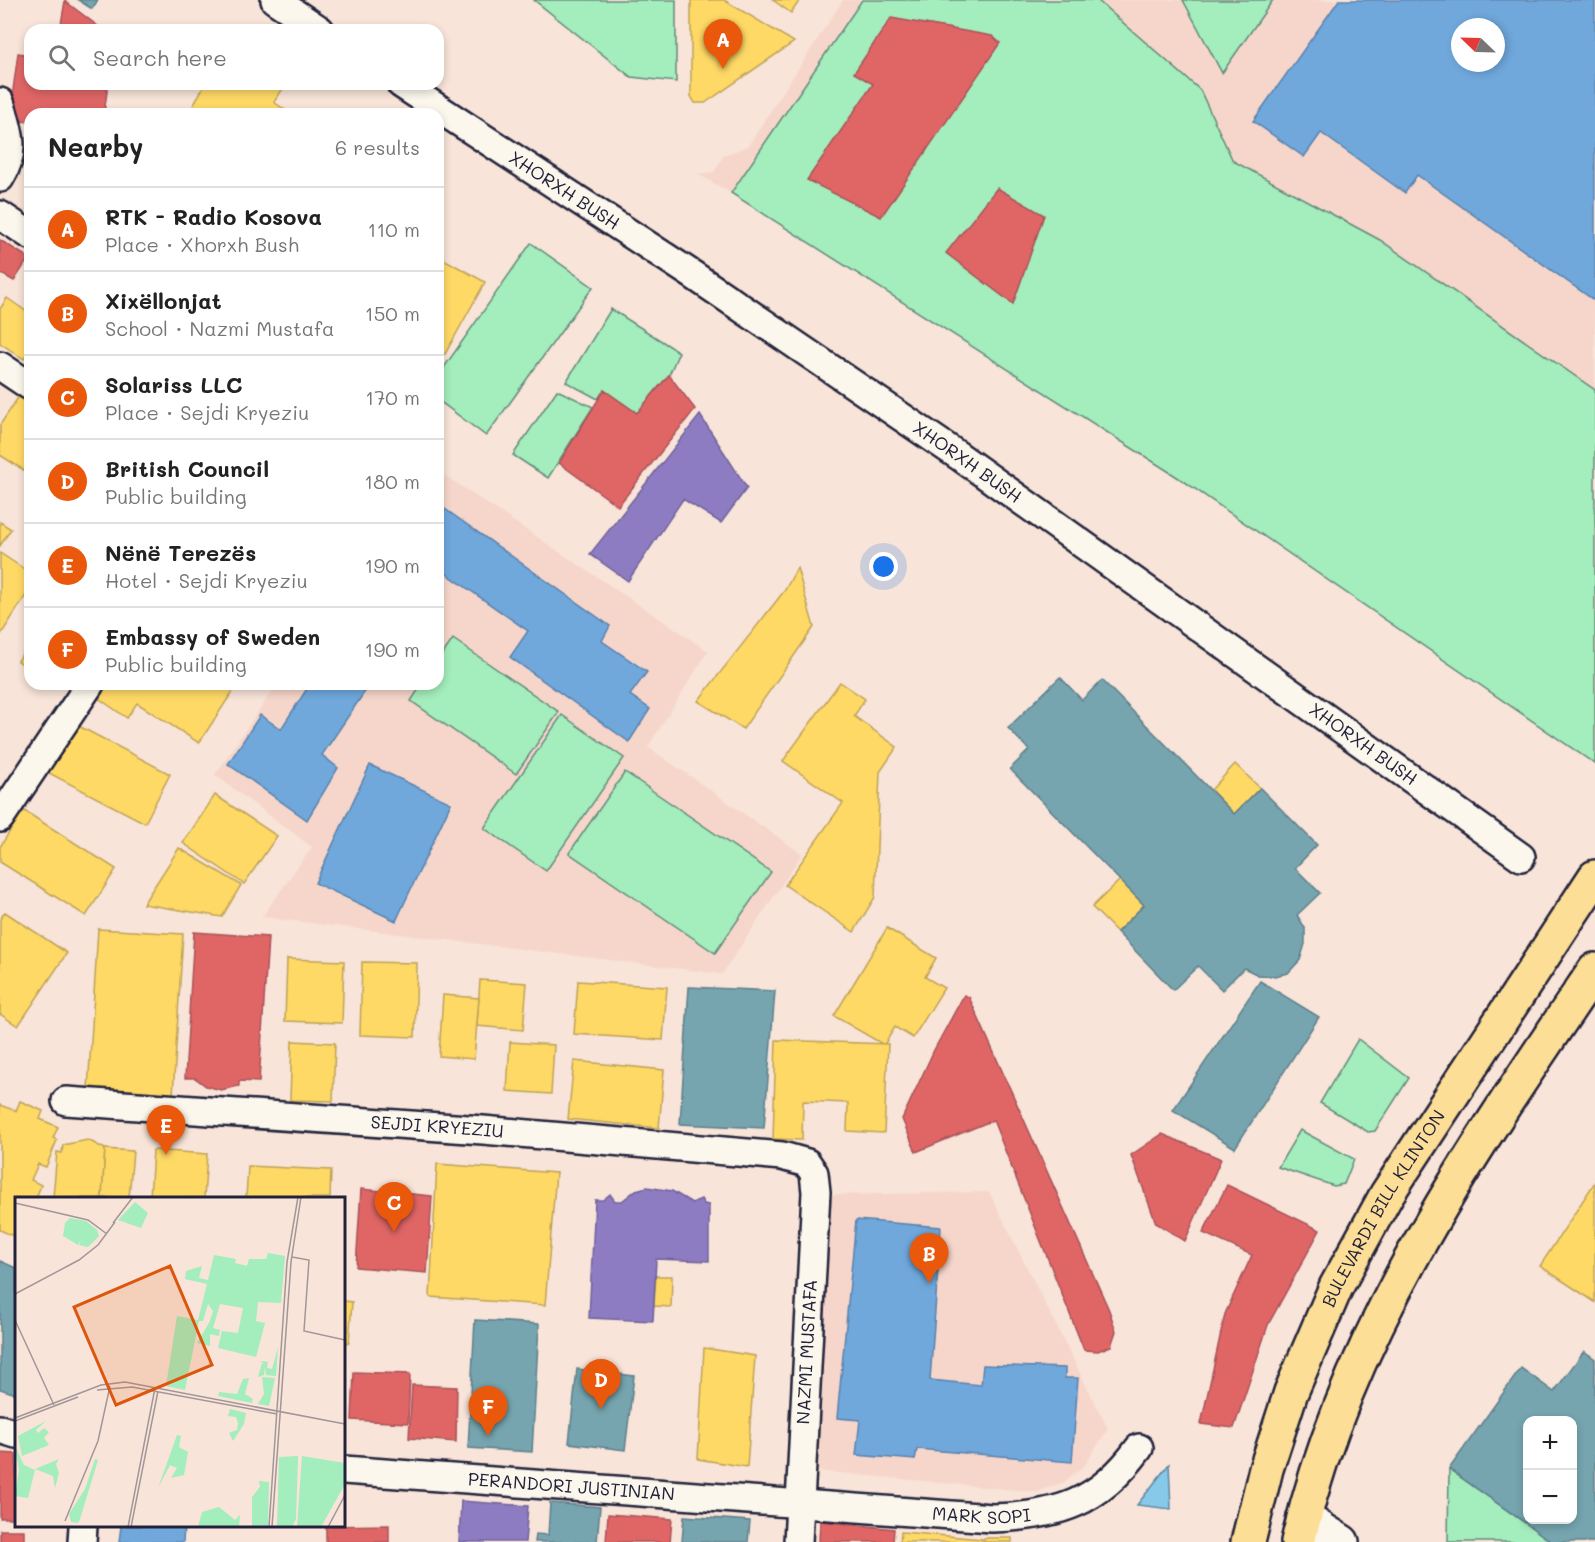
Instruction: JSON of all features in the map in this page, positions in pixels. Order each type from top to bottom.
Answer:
[{"type":"main road","name":"BULEVARDI BILL KLINTON","points":[[1248,1542],[1266,1469],[1291,1392],[1336,1287],[1387,1194],[1586,910],[1595,877]]},
{"type":"main road","points":[[1301,1530],[1338,1412],[1384,1306],[1433,1218],[1595,970]]},
{"type":"street","points":[[274,0],[311,24]]},
{"type":"street","name":"XHORXH BUSH","points":[[410,90],[438,108]]},
{"type":"street","points":[[0,102],[11,135],[11,154],[0,178]]},
{"type":"street","name":"XHORXH BUSH","points":[[444,112],[684,268],[864,391],[1197,624],[1521,857]]},
{"type":"street","points":[[0,215],[24,231]]},
{"type":"street","points":[[0,366],[24,382]]},
{"type":"street","points":[[0,818],[86,690]]},
{"type":"street","name":"SEJDI KRYEZIU","points":[[66,1101],[483,1130],[782,1156],[807,1163]]},
{"type":"street","name":"NAZMI MUSTAFA","points":[[798,1542],[816,1192],[814,1173],[807,1163]]},
{"type":"street","points":[[0,1429],[15,1434]]},
{"type":"street","name":"MARK SOPI","points":[[799,1503],[913,1514],[1021,1517],[1082,1502],[1122,1472],[1139,1448]]},
{"type":"street","name":"PERANDORI JUSTINIAN","points":[[345,1470],[799,1503]]},
{"type":"street","points":[[82,1542],[83,1527]]},
{"type":"street","points":[[1301,1530],[1342,1542]]},
{"type":"shaded area","points":[[843,0],[862,0],[731,193],[698,174],[714,172],[724,155],[748,146]]},
{"type":"shaded area","points":[[1097,0],[1595,0],[1595,390],[1380,240],[1233,161],[1200,90]]},
{"type":"shaded area","points":[[444,475],[708,651],[648,747],[802,854],[722,974],[262,917],[312,847],[215,775],[273,690],[444,690]]},
{"type":"shaded area","points":[[989,1192],[1108,1429],[1084,1466],[1064,1482],[1037,1492],[807,1470],[830,1195]]},
{"type":"green space","points":[[534,0],[676,0],[676,82],[631,77]]},
{"type":"green space","points":[[862,0],[1097,0],[1200,90],[1233,161],[1380,240],[1595,390],[1595,764],[1182,480],[731,193]]},
{"type":"green space","points":[[1183,0],[1273,0],[1222,73]]},
{"type":"green space","points":[[531,243],[593,287],[486,436],[444,404],[444,367]]},
{"type":"green space","points":[[611,309],[679,352],[669,375],[637,413],[604,390],[598,399],[566,382]]},
{"type":"green space","points":[[557,390],[593,407],[548,478],[513,455]]},
{"type":"green space","points":[[453,639],[559,712],[516,774],[411,701],[418,690],[444,690],[444,652]]},
{"type":"green space","points":[[562,715],[624,758],[546,871],[484,828]]},
{"type":"green space","points":[[625,772],[771,872],[715,953],[569,853]]},
{"type":"green space","points":[[1358,1039],[1409,1078],[1375,1131],[1368,1132],[1320,1103]]},
{"type":"green space","points":[[1300,1130],[1354,1159],[1344,1184],[1334,1186],[1278,1167]]},
{"type":"green space","points":[[1449,1469],[1523,1521],[1523,1524],[1527,1524],[1552,1542],[1448,1542]]},
{"type":"water","points":[[1169,1464],[1171,1509],[1137,1505]]},
{"type":"building: Homes","points":[[691,0],[724,0],[794,42],[705,103],[695,103],[691,96]]},
{"type":"building: Homes","points":[[773,0],[800,0],[791,13]]},
{"type":"building: Homes","points":[[202,90],[282,90],[274,102],[282,108],[192,108]]},
{"type":"building: Homes","points":[[444,259],[485,282],[444,353]]},
{"type":"building: Homes","points":[[7,298],[24,310],[24,359],[0,343],[0,309]]},
{"type":"building: Homes","points":[[23,390],[24,470],[0,455],[0,425]]},
{"type":"building: Homes","points":[[0,522],[11,529],[0,546]]},
{"type":"building: Homes","points":[[0,553],[24,569],[24,598],[0,636]]},
{"type":"building: Homes","points":[[797,568],[814,627],[743,729],[698,701],[785,590]]},
{"type":"building: Homes","points":[[24,651],[24,665],[18,661]]},
{"type":"building: Homes","points":[[840,682],[865,699],[854,716],[897,747],[880,772],[875,897],[854,932],[785,885],[843,803],[783,761]]},
{"type":"building: Homes","points":[[97,690],[234,690],[199,743],[137,703],[127,718],[94,695]]},
{"type":"building: Homes","points":[[73,723],[170,774],[145,823],[47,772]]},
{"type":"building: Homes","points":[[1235,764],[1260,788],[1234,814],[1211,790]]},
{"type":"building: Homes","points":[[215,795],[277,836],[244,884],[183,843]]},
{"type":"building: Homes","points":[[23,810],[116,869],[86,916],[0,862],[0,847]]},
{"type":"building: Homes","points":[[179,848],[241,885],[222,917],[143,904]]},
{"type":"building: Homes","points":[[1120,880],[1144,905],[1117,932],[1092,907]]},
{"type":"building: Homes","points":[[5,912],[67,953],[18,1026],[0,1014],[0,919]]},
{"type":"building: Homes","points":[[887,928],[936,958],[925,977],[944,988],[913,1038],[895,1027],[884,1045],[834,1016]]},
{"type":"building: Homes","points":[[98,929],[183,934],[173,1095],[88,1090]]},
{"type":"building: Homes","points":[[287,959],[344,961],[342,1023],[285,1021]]},
{"type":"building: Homes","points":[[362,962],[417,963],[415,1037],[360,1035]]},
{"type":"building: Homes","points":[[480,980],[527,983],[523,1030],[477,1026]]},
{"type":"building: Homes","points":[[578,981],[667,987],[663,1040],[574,1034]]},
{"type":"building: Homes","points":[[443,995],[479,998],[474,1059],[439,1056]]},
{"type":"building: Homes","points":[[776,1040],[888,1044],[884,1133],[847,1131],[848,1103],[803,1101],[802,1140],[773,1139]]},
{"type":"building: Homes","points":[[292,1041],[335,1043],[333,1101],[290,1100]]},
{"type":"building: Homes","points":[[510,1042],[554,1045],[551,1094],[507,1091]]},
{"type":"building: Homes","points":[[574,1061],[664,1070],[659,1128],[568,1119]]},
{"type":"building: Homes","points":[[20,1101],[43,1111],[40,1119],[58,1127],[53,1138],[57,1140],[46,1167],[38,1164],[31,1180],[41,1185],[36,1197],[15,1197],[15,1237],[0,1230],[0,1105],[16,1111]]},
{"type":"building: Homes","points":[[88,1140],[105,1149],[102,1197],[53,1197],[57,1152],[62,1153],[63,1145]]},
{"type":"building: Homes","points":[[105,1149],[133,1151],[129,1197],[102,1197]]},
{"type":"building: Homes","points":[[153,1150],[207,1154],[204,1197],[150,1197]]},
{"type":"building: Homes","points":[[437,1164],[556,1173],[545,1305],[430,1297]]},
{"type":"building: Homes","points":[[248,1166],[331,1170],[330,1197],[246,1197]]},
{"type":"building: Homes","points":[[1595,1182],[1595,1302],[1540,1266]]},
{"type":"building: Homes","points":[[656,1276],[672,1276],[671,1307],[654,1306]]},
{"type":"building: Homes","points":[[345,1301],[352,1302],[349,1343],[345,1342]]},
{"type":"building: Homes","points":[[704,1348],[755,1356],[747,1467],[698,1459]]},
{"type":"building: Homes","points":[[901,1532],[982,1539],[982,1542],[900,1542]]},
{"type":"building: Homes","points":[[984,1538],[1012,1538],[1012,1542],[984,1542]]},
{"type":"building: Shops","points":[[65,1],[95,24],[61,24]]},
{"type":"building: Shops","points":[[891,18],[992,36],[1000,43],[881,217],[807,180],[873,84],[854,73]]},
{"type":"building: Shops","points":[[18,53],[24,54],[24,90],[107,90],[105,108],[24,108],[24,121],[9,120]]},
{"type":"building: Shops","points":[[997,188],[1044,215],[1013,304],[946,253]]},
{"type":"building: Shops","points":[[0,240],[24,255],[24,266],[14,281],[0,273]]},
{"type":"building: Shops","points":[[669,375],[695,409],[618,506],[559,463],[604,390],[637,413]]},
{"type":"building: Shops","points":[[194,932],[268,937],[259,1082],[239,1081],[239,1086],[221,1090],[206,1086],[195,1078],[185,1078]]},
{"type":"building: Shops","points":[[964,995],[969,997],[1109,1310],[1116,1331],[1111,1346],[1098,1351],[1084,1350],[993,1120],[916,1152],[902,1119],[934,1050]]},
{"type":"building: Shops","points":[[1162,1134],[1221,1159],[1185,1241],[1156,1223],[1131,1155]]},
{"type":"building: Shops","points":[[1227,1185],[1320,1230],[1268,1325],[1234,1428],[1201,1424],[1225,1314],[1252,1255],[1203,1233]]},
{"type":"building: Shops","points":[[361,1189],[432,1196],[427,1273],[356,1267]]},
{"type":"building: Shops","points":[[354,1372],[410,1374],[408,1423],[352,1420]]},
{"type":"building: Shops","points":[[412,1385],[457,1387],[456,1442],[409,1438]]},
{"type":"building: Shops","points":[[0,1453],[15,1454],[15,1518],[0,1518]]},
{"type":"building: Shops","points":[[608,1514],[672,1519],[670,1542],[606,1542]]},
{"type":"building: Shops","points":[[820,1521],[894,1529],[893,1542],[819,1542]]},
{"type":"building: Shops","points":[[389,1525],[389,1542],[326,1542],[326,1527]]},
{"type":"building: Shops","points":[[0,1530],[24,1530],[24,1542],[0,1542]]},
{"type":"building: Offices","points":[[700,415],[747,488],[721,523],[683,499],[628,581],[590,554]]},
{"type":"building: Offices","points":[[647,1187],[672,1191],[692,1203],[701,1199],[704,1204],[709,1205],[709,1261],[656,1259],[653,1321],[589,1318],[595,1200],[603,1200],[610,1194],[615,1201],[622,1201],[636,1190]]},
{"type":"building: Offices","points":[[461,1501],[528,1506],[525,1542],[459,1542]]},
{"type":"building: Schools","points":[[1339,0],[1595,0],[1595,301],[1417,175],[1405,193],[1321,133],[1304,157],[1253,121]]},
{"type":"building: Schools","points":[[444,508],[610,626],[602,641],[647,672],[630,695],[650,709],[629,742],[510,657],[528,631],[444,572]]},
{"type":"building: Schools","points":[[306,690],[366,690],[322,755],[338,768],[307,820],[228,764],[260,715],[281,729]]},
{"type":"building: Schools","points":[[370,765],[451,803],[396,921],[315,883]]},
{"type":"building: Schools","points":[[856,1220],[941,1227],[930,1380],[981,1385],[983,1365],[1065,1368],[1065,1378],[1078,1378],[1072,1462],[917,1449],[915,1460],[856,1455],[860,1420],[837,1418]]},
{"type":"building: Schools","points":[[121,1527],[184,1527],[183,1542],[119,1542]]},
{"type":"building: Public","points":[[78,0],[98,0],[92,9]]},
{"type":"building: Public","points":[[1060,677],[1082,700],[1102,680],[1234,814],[1260,788],[1317,845],[1295,868],[1320,893],[1297,915],[1305,928],[1305,944],[1300,960],[1288,973],[1274,976],[1258,975],[1244,968],[1222,990],[1198,966],[1173,990],[1117,932],[1144,905],[1010,769],[1029,750],[1008,728]]},
{"type":"building: Public","points":[[1260,981],[1319,1017],[1235,1148],[1173,1110]]},
{"type":"building: Public","points":[[689,987],[775,991],[764,1128],[680,1124]]},
{"type":"building: Public","points":[[0,1261],[15,1268],[15,1394],[0,1389]]},
{"type":"building: Public","points":[[475,1320],[539,1324],[532,1452],[468,1448]]},
{"type":"building: Public","points":[[1584,1351],[1595,1359],[1595,1542],[1552,1542],[1527,1524],[1577,1524],[1577,1416],[1523,1416],[1523,1521],[1449,1469],[1521,1368],[1554,1392]]},
{"type":"building: Public","points":[[577,1369],[634,1376],[625,1450],[569,1443]]},
{"type":"building: Public","points":[[550,1503],[600,1507],[597,1542],[535,1542],[536,1534],[548,1535]]},
{"type":"building: Public","points":[[684,1516],[750,1521],[748,1542],[682,1542]]},
{"type":"place","name":"RTK - Radio Kosova","points":[[723,69]]},
{"type":"place","name":"Nënë Terezës","points":[[166,1155]]},
{"type":"place","name":"Solariss LLC","points":[[394,1232]]},
{"type":"place","name":"Xixëllonjat","points":[[929,1283]]},
{"type":"place","name":"British Council","points":[[601,1409]]},
{"type":"place","name":"Embassy of Sweden","points":[[488,1436]]}]
